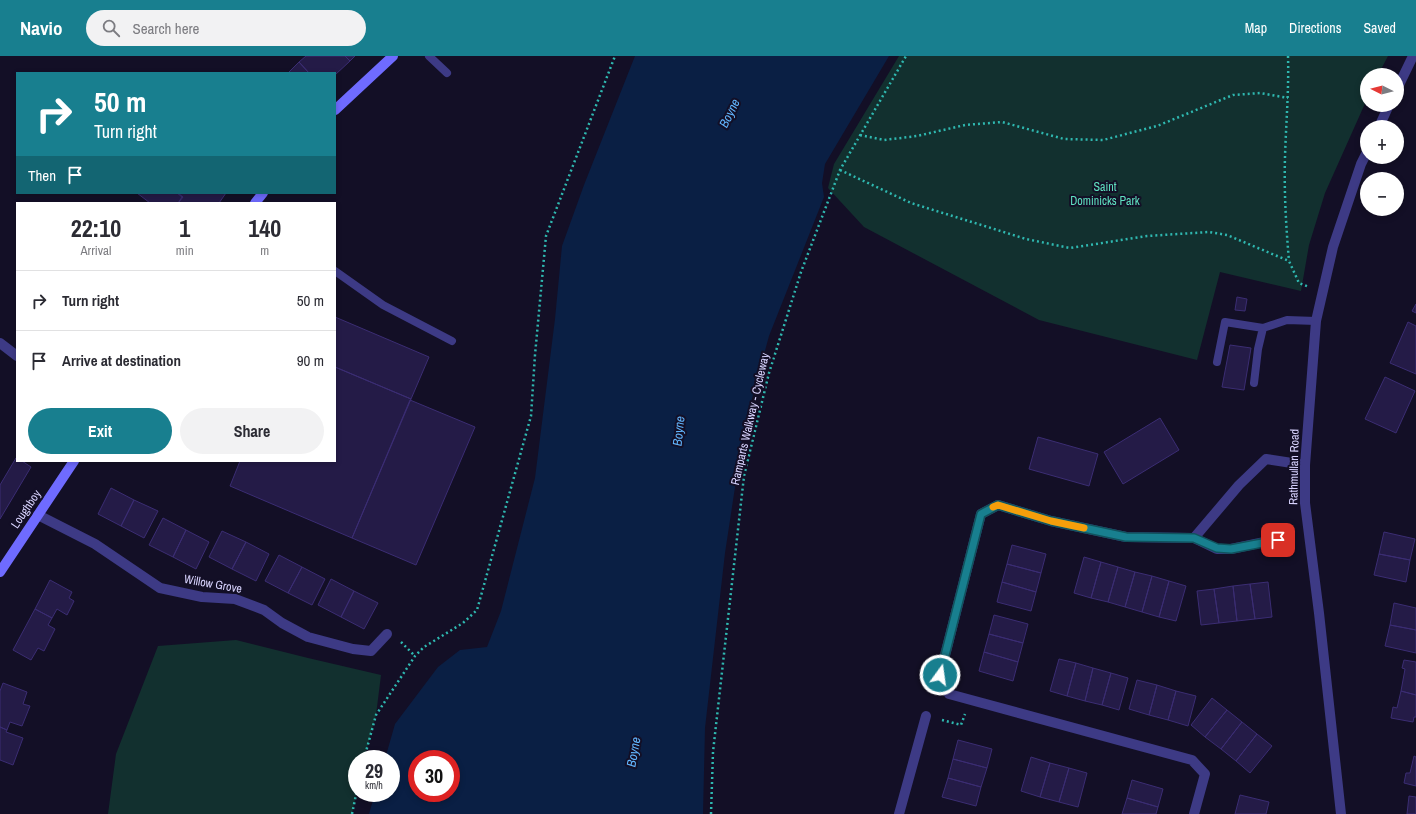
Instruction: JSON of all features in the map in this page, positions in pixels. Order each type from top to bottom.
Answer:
[{"type":"main road","points":[[336,109],[393,56]]},
{"type":"main road","points":[[256,202],[262,194]]},
{"type":"main road","name":"Loughboy","points":[[0,572],[73,462]]},
{"type":"street","points":[[1404,75],[1413,56]]},
{"type":"street","name":"Rathmullan Road","points":[[1341,814],[1320,620],[1305,503],[1305,465],[1316,321],[1333,247],[1361,164]]},
{"type":"street","points":[[0,343],[16,355]]},
{"type":"street","points":[[1194,538],[1239,485],[1266,459],[1305,465]]},
{"type":"street","points":[[1194,814],[1205,774],[1192,760],[949,694],[940,675],[981,514],[998,505],[1051,521],[1126,537],[1194,538],[1217,548],[1231,549],[1278,540]]},
{"type":"street","name":"Willow Grove","points":[[38,515],[95,544],[160,588],[202,597],[235,599],[264,610],[282,623],[308,637],[353,649],[372,651],[387,634]]},
{"type":"street","points":[[899,814],[926,716]]},
{"type":"lane","points":[[429,56],[447,73]]},
{"type":"lane","points":[[336,272],[383,305],[452,341]]},
{"type":"lane","points":[[1217,362],[1225,322],[1263,328],[1287,320],[1316,321]]},
{"type":"lane","points":[[1254,383],[1258,349],[1263,328]]},
{"type":"path","points":[[366,750],[376,715],[415,656],[424,647],[463,623],[477,610],[532,416],[535,355],[546,236],[615,56]]},
{"type":"path","name":"Ramparts Walkway - Cycleway","points":[[711,814],[713,752],[744,476],[769,374],[801,272],[840,170],[906,56]]},
{"type":"path","points":[[1288,56],[1288,98],[1285,158],[1289,262],[1299,283],[1322,293]]},
{"type":"path","points":[[860,135],[884,140],[917,136],[965,125],[1002,122],[1064,139],[1103,140],[1157,126],[1233,94],[1260,93],[1288,98]]},
{"type":"path","points":[[840,170],[911,203],[1026,239],[1070,248],[1147,236],[1209,232],[1227,234],[1289,262]]},
{"type":"path","points":[[926,716],[961,725],[970,700]]},
{"type":"path","points":[[352,814],[354,802]]},
{"type":"green space","name":"Saint Dominicks Park","points":[[899,56],[1388,56],[1382,68],[1360,68],[1361,112],[1325,193],[1309,245],[1301,291],[1220,272],[1197,360],[1039,320],[864,227],[828,188],[834,164]]},
{"type":"green space","points":[[236,640],[381,675],[376,715],[366,750],[348,750],[348,802],[354,802],[352,814],[108,814],[116,754],[158,646]]},
{"type":"water","name":"Boyne","points":[[635,56],[889,56],[825,164],[822,183],[824,197],[769,336],[744,428],[725,553],[705,728],[703,814],[369,814],[372,802],[400,802],[400,750],[388,750],[395,724],[438,667],[460,650],[487,647],[501,611],[535,478],[555,319],[562,246],[584,185]]},
{"type":"building","points":[[306,56],[345,56],[350,61],[336,74],[336,72],[308,72],[299,62]]},
{"type":"building","points":[[345,56],[355,56],[350,61]]},
{"type":"building","points":[[299,62],[308,72],[289,72]]},
{"type":"building","points":[[138,194],[178,194],[182,197],[179,202],[149,202]]},
{"type":"building","points":[[179,194],[225,194],[220,202],[179,202],[183,197]]},
{"type":"building","points":[[1237,297],[1247,299],[1245,311],[1235,310]]},
{"type":"building","points":[[1416,304],[1416,313],[1412,311]]},
{"type":"building","points":[[336,317],[429,357],[411,399],[336,367]]},
{"type":"building","points":[[1408,322],[1416,326],[1416,374],[1390,363]]},
{"type":"building","points":[[1230,345],[1251,348],[1244,390],[1222,387]]},
{"type":"building","points":[[336,367],[411,399],[352,538],[230,486],[240,462],[336,462]]},
{"type":"building","points":[[1385,377],[1415,391],[1396,433],[1365,419]]},
{"type":"building","points":[[410,400],[475,427],[416,565],[352,538]]},
{"type":"building","points":[[1160,418],[1179,450],[1123,484],[1104,452]]},
{"type":"building","points":[[1038,437],[1098,454],[1089,486],[1029,469]]},
{"type":"building","points":[[16,458],[16,462],[24,462],[31,467],[0,519],[0,485]]},
{"type":"building","points":[[111,488],[134,500],[121,526],[98,514]]},
{"type":"building","points":[[134,500],[158,511],[144,538],[121,526]]},
{"type":"building","points":[[163,518],[186,530],[173,557],[149,545]]},
{"type":"building","points":[[186,530],[209,542],[196,569],[173,557]]},
{"type":"building","points":[[222,531],[246,542],[232,569],[209,557]]},
{"type":"building","points":[[1384,532],[1415,539],[1410,560],[1379,554]]},
{"type":"building","points":[[246,542],[269,554],[256,581],[232,569]]},
{"type":"building","points":[[1012,545],[1046,554],[1041,573],[1007,564]]},
{"type":"building","points":[[1379,554],[1410,560],[1406,582],[1374,575]]},
{"type":"building","points":[[279,555],[302,567],[288,593],[265,581]]},
{"type":"building","points":[[1084,557],[1101,562],[1091,598],[1074,593]]},
{"type":"building","points":[[1101,562],[1118,567],[1108,602],[1091,598]]},
{"type":"building","points":[[1007,564],[1041,573],[1036,592],[1002,582]]},
{"type":"building","points":[[302,567],[325,579],[312,605],[288,593]]},
{"type":"building","points":[[1118,567],[1135,572],[1125,607],[1108,602]]},
{"type":"building","points":[[1135,572],[1152,576],[1142,612],[1125,607]]},
{"type":"building","points":[[1152,576],[1169,581],[1159,617],[1142,612]]},
{"type":"building","points":[[331,579],[354,591],[341,617],[318,605]]},
{"type":"building","points":[[50,580],[72,592],[69,598],[74,601],[67,615],[57,609],[52,618],[35,609]]},
{"type":"building","points":[[1169,581],[1186,586],[1176,621],[1159,617]]},
{"type":"building","points":[[1002,582],[1036,592],[1031,611],[997,602]]},
{"type":"building","points":[[1268,582],[1272,617],[1255,619],[1250,584]]},
{"type":"building","points":[[1250,584],[1255,619],[1237,621],[1233,586]]},
{"type":"building","points":[[1233,586],[1237,621],[1219,623],[1214,589]]},
{"type":"building","points":[[1214,589],[1219,623],[1201,625],[1197,591]]},
{"type":"building","points":[[354,591],[378,603],[364,629],[341,617]]},
{"type":"building","points":[[1394,603],[1416,608],[1416,630],[1390,625]]},
{"type":"building","points":[[35,609],[52,618],[48,625],[55,629],[44,651],[38,648],[31,660],[13,650]]},
{"type":"building","points":[[994,615],[1028,624],[1023,643],[989,634]]},
{"type":"building","points":[[1390,625],[1416,630],[1416,653],[1385,646]]},
{"type":"building","points":[[989,634],[1023,643],[1018,662],[984,652]]},
{"type":"building","points":[[984,652],[1018,662],[1013,681],[979,671]]},
{"type":"building","points":[[1059,659],[1076,663],[1067,696],[1050,691]]},
{"type":"building","points":[[1404,660],[1416,662],[1416,695],[1401,691],[1405,669],[1402,668]]},
{"type":"building","points":[[1076,663],[1093,668],[1085,701],[1067,696]]},
{"type":"building","points":[[1093,668],[1111,673],[1102,705],[1085,701]]},
{"type":"building","points":[[1111,673],[1128,678],[1119,710],[1102,705]]},
{"type":"building","points":[[1137,680],[1157,685],[1149,715],[1129,709]]},
{"type":"building","points":[[3,683],[27,692],[23,704],[30,706],[22,726],[10,722],[7,730],[0,727],[0,691]]},
{"type":"building","points":[[1157,685],[1176,691],[1168,720],[1149,715]]},
{"type":"building","points":[[1176,691],[1196,696],[1188,726],[1168,720]]},
{"type":"building","points":[[1401,691],[1416,695],[1416,717],[1414,717],[1413,722],[1391,718],[1393,707],[1397,708]]},
{"type":"building","points":[[1212,698],[1227,710],[1205,737],[1191,725]]},
{"type":"building","points":[[1227,710],[1242,722],[1221,749],[1205,737]]},
{"type":"building","points":[[1242,722],[1257,734],[1236,761],[1221,749]]},
{"type":"building","points":[[0,727],[7,730],[6,732],[23,738],[13,765],[0,760]]},
{"type":"building","points":[[1257,734],[1272,746],[1250,773],[1236,761]]},
{"type":"building","points":[[958,740],[992,749],[987,768],[953,759]]},
{"type":"building","points":[[1414,756],[1416,757],[1416,786],[1404,783],[1406,773],[1410,773]]},
{"type":"building","points":[[1031,757],[1050,763],[1040,797],[1021,791]]},
{"type":"building","points":[[953,759],[987,768],[981,787],[948,778]]},
{"type":"building","points":[[1050,763],[1069,768],[1059,802],[1040,797]]},
{"type":"building","points":[[1069,768],[1087,773],[1078,807],[1059,802]]},
{"type":"building","points":[[948,778],[981,787],[976,806],[942,797]]},
{"type":"building","points":[[1132,780],[1163,789],[1158,807],[1127,798]]},
{"type":"building","points":[[1240,795],[1269,802],[1266,814],[1235,814]]},
{"type":"building","points":[[1409,796],[1416,797],[1416,814],[1407,814]]},
{"type":"building","points":[[1127,798],[1158,807],[1156,814],[1122,814]]},
{"type":"slow traffic","points":[[993,507],[998,505],[1051,521],[1084,528]]},
{"type":"route","points":[[940,675],[981,514],[998,505],[1051,521],[1126,537],[1194,538],[1217,548],[1231,549],[1278,540]]}]
